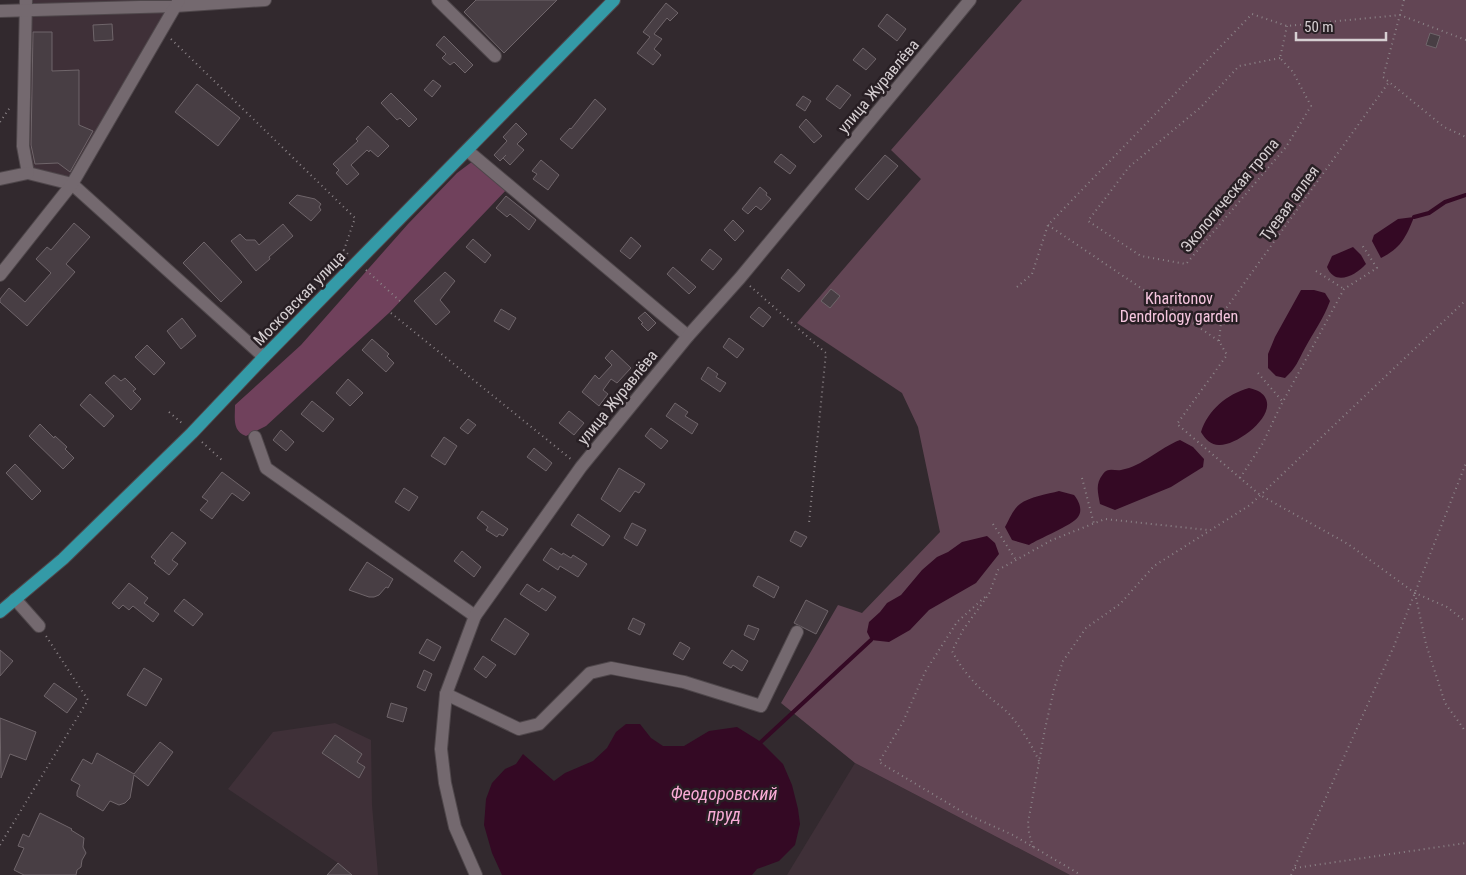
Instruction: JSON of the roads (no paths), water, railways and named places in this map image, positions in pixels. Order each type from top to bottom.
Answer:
[{"type":"main road","name":"Московская улица","points":[[0,612],[63,559],[192,433],[614,0]]},
{"type":"street","points":[[0,11],[26,5],[266,0]]},
{"type":"street","points":[[438,0],[496,56]]},
{"type":"street","name":"улица Журавлёва","points":[[476,875],[455,827],[445,783],[441,749],[446,694],[475,616],[581,467],[688,336],[740,278],[970,0]]},
{"type":"street","points":[[0,275],[72,184],[177,3]]},
{"type":"street","points":[[26,5],[23,146],[28,173]]},
{"type":"street","points":[[468,151],[688,336]]},
{"type":"street","points":[[0,179],[28,173],[72,184],[264,358]]},
{"type":"street","points":[[255,437],[266,468],[475,616]]},
{"type":"street","points":[[15,599],[39,626]]},
{"type":"street","points":[[446,694],[519,729],[539,724],[590,673],[611,668],[684,682],[760,706],[797,632]]},
{"type":"water","points":[[1414,217],[1398,246],[1381,258],[1372,241],[1374,235],[1398,219]]},
{"type":"water","points":[[1353,247],[1366,264],[1351,275],[1340,278],[1335,277],[1327,267],[1332,256]]},
{"type":"water","points":[[1301,290],[1314,290],[1325,293],[1330,301],[1294,368],[1285,378],[1276,376],[1268,368],[1268,354],[1275,337]]},
{"type":"water","points":[[1249,388],[1260,392],[1266,399],[1267,408],[1263,417],[1256,426],[1237,440],[1219,445],[1208,441],[1201,432],[1213,410],[1233,394]]},
{"type":"water","points":[[1180,440],[1193,447],[1204,459],[1203,467],[1171,487],[1115,510],[1100,504],[1098,485],[1100,478],[1105,472],[1137,465]]},
{"type":"water","points":[[1059,491],[1076,497],[1080,509],[1078,517],[1070,524],[1029,545],[1012,540],[1005,527],[1018,506],[1028,499]]},
{"type":"water","points":[[987,536],[995,543],[999,554],[976,583],[929,610],[910,630],[889,642],[871,640],[867,632],[869,622],[887,603],[901,595],[922,570],[937,557],[962,542]]},
{"type":"water","name":"Феодоровский пруд","points":[[626,724],[640,724],[651,738],[663,746],[684,746],[709,731],[737,727],[761,742],[783,764],[792,785],[800,824],[795,845],[779,861],[757,869],[752,875],[502,875],[492,853],[484,825],[486,799],[492,783],[505,769],[516,764],[523,754],[554,781],[565,773],[593,761],[607,748],[616,732]]},
{"type":"waterway","points":[[1414,217],[1429,213],[1445,202],[1466,195]]},
{"type":"waterway","points":[[761,742],[871,640]]},
{"type":"park label","name":"Kharitonov Dendrology garden","points":[[1179,307]]}]
